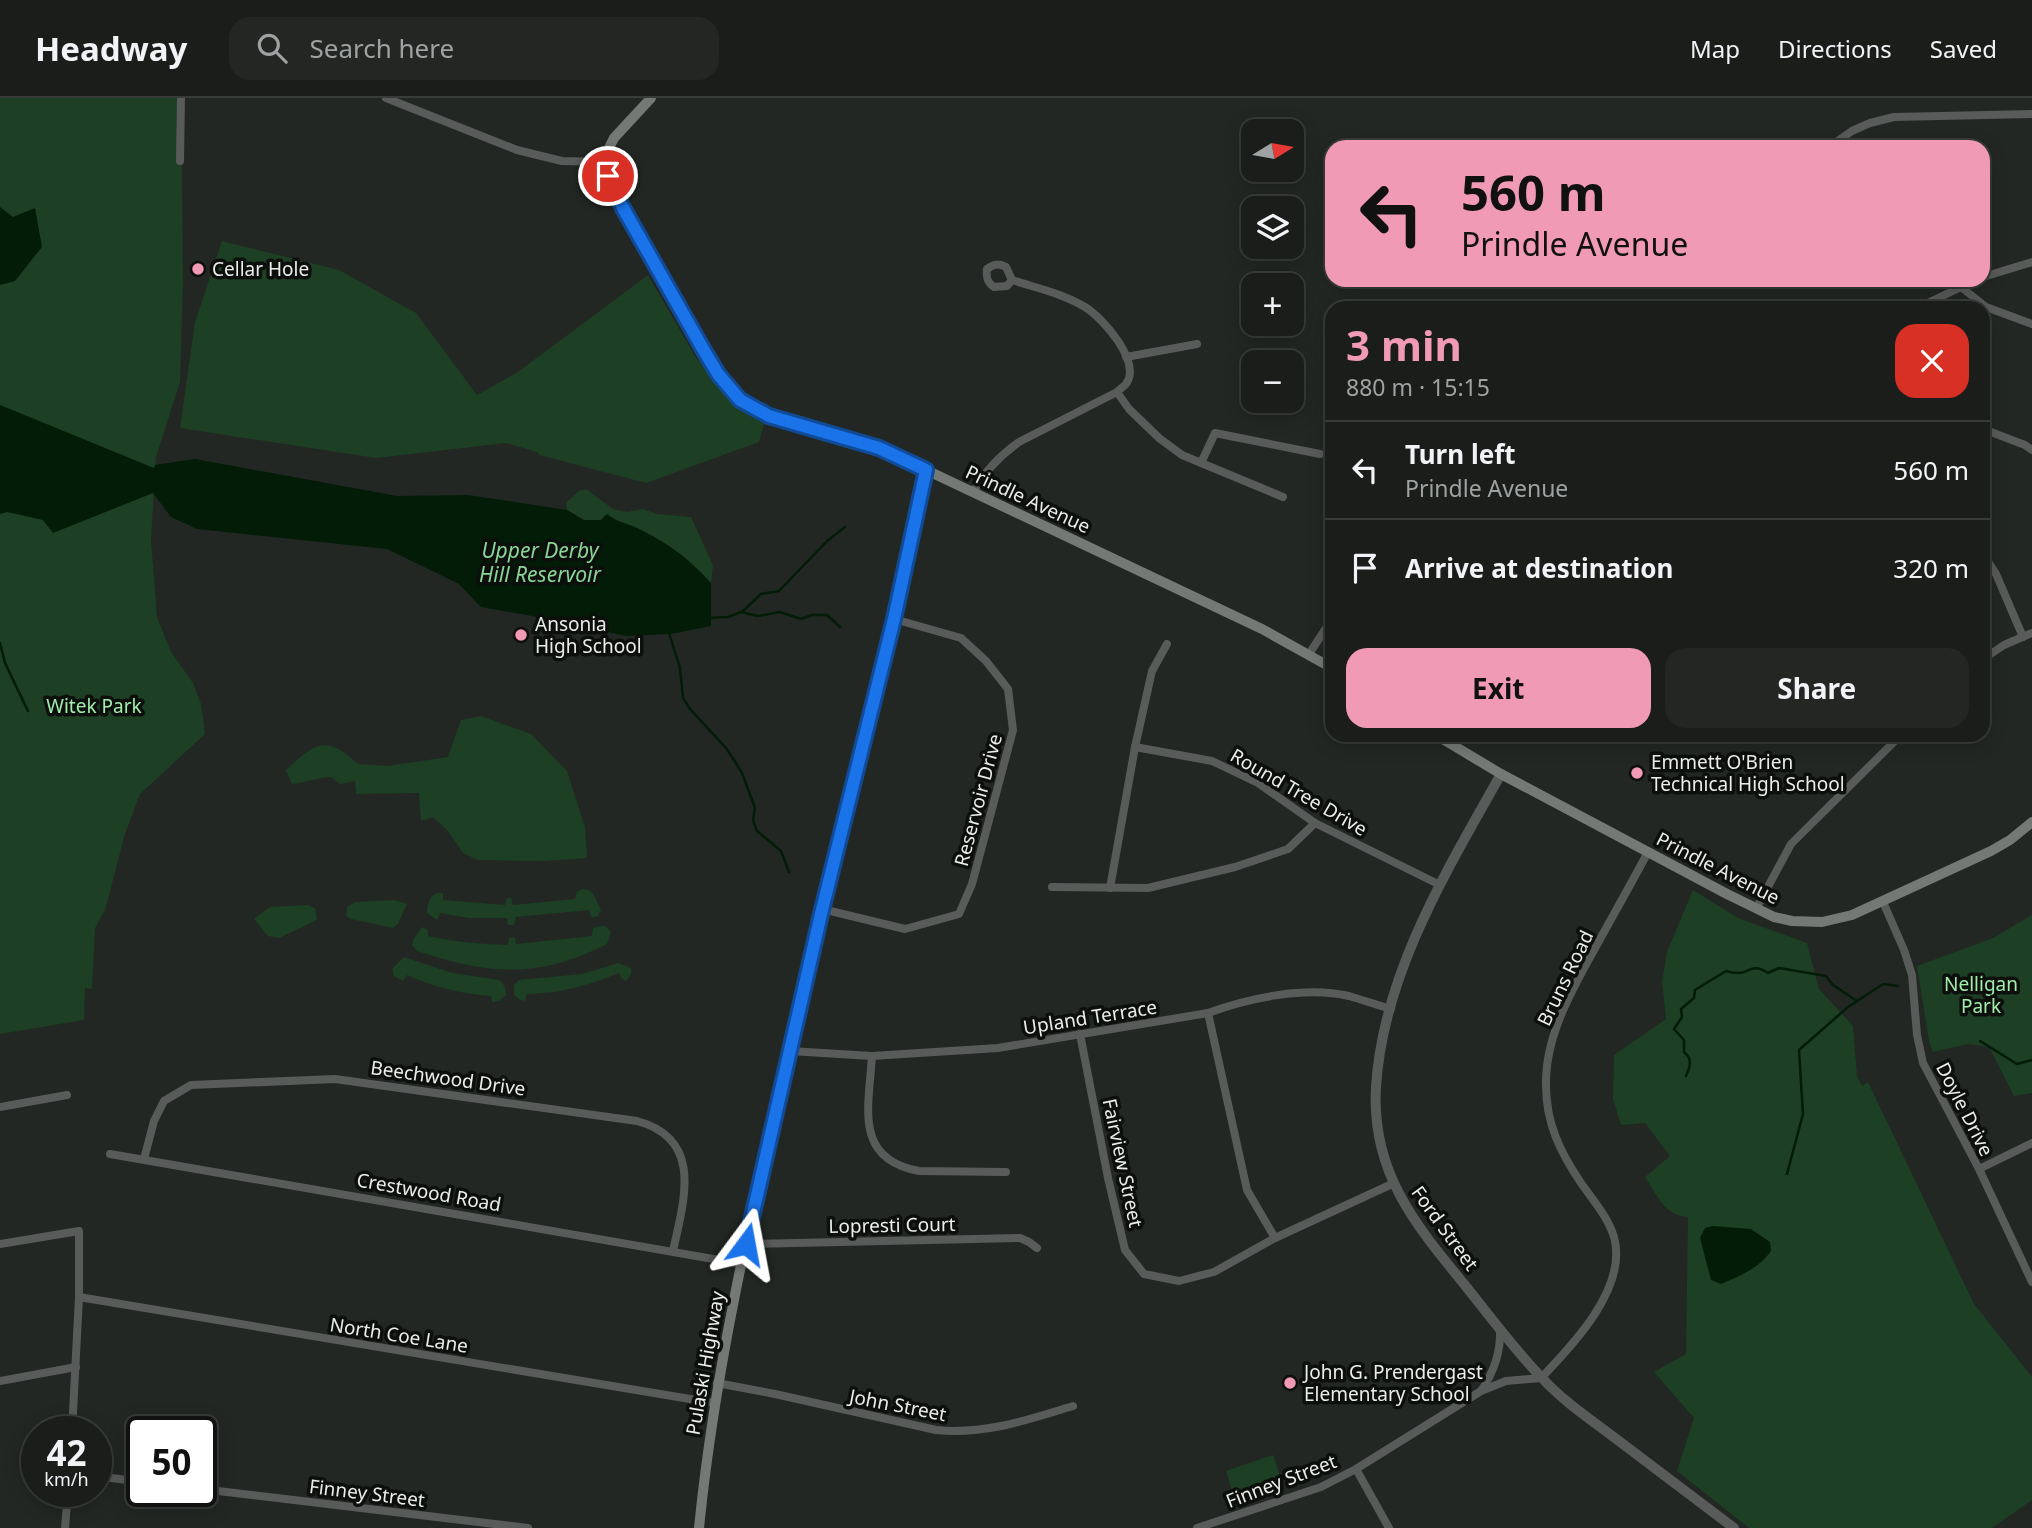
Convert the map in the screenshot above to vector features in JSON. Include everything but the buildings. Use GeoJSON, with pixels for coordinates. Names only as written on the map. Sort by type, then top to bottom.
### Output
{"type":"FeatureCollection","features":[{"type":"Feature","properties":{"kind":"main road"},"geometry":{"type":"LineString","coordinates":[[607,162],[608,150],[614,138],[651,98]]}},
{"type":"Feature","properties":{"kind":"main road","name":"Prindle Avenue"},"geometry":{"type":"LineString","coordinates":[[607,162],[608,176],[623,208],[718,374],[740,400],[769,416],[879,448],[1251,624],[1325,664]]}},
{"type":"Feature","properties":{"kind":"main road","name":"Pulaski Highway"},"geometry":{"type":"LineString","coordinates":[[699,1528],[717,1383],[746,1244],[822,909],[894,619],[926,470]]}},
{"type":"Feature","properties":{"kind":"main road","name":"Prindle Avenue"},"geometry":{"type":"LineString","coordinates":[[1448,742],[1501,774],[1756,909],[1792,920],[1822,922],[1852,915],[1991,851],[2032,822]]}},
{"type":"Feature","properties":{"kind":"street"},"geometry":{"type":"LineString","coordinates":[[180,161],[181,98]]}},
{"type":"Feature","properties":{"kind":"street"},"geometry":{"type":"LineString","coordinates":[[386,98],[517,150],[562,161],[607,162]]}},
{"type":"Feature","properties":{"kind":"street"},"geometry":{"type":"LineString","coordinates":[[1839,140],[1870,123],[1895,117],[2032,114]]}},
{"type":"Feature","properties":{"kind":"street"},"geometry":{"type":"LineString","coordinates":[[1990,275],[2032,262]]}},
{"type":"Feature","properties":{"kind":"street"},"geometry":{"type":"LineString","coordinates":[[973,492],[994,462],[1019,442],[1117,392],[1127,383],[1129,374],[1126,357],[1112,334],[1087,309],[1060,295],[1012,280]]}},
{"type":"Feature","properties":{"kind":"street"},"geometry":{"type":"LineString","coordinates":[[1932,301],[1961,287],[1978,301]]}},
{"type":"Feature","properties":{"kind":"street"},"geometry":{"type":"LineString","coordinates":[[1990,308],[2032,324]]}},
{"type":"Feature","properties":{"kind":"street"},"geometry":{"type":"LineString","coordinates":[[1126,357],[1198,344]]}},
{"type":"Feature","properties":{"kind":"street"},"geometry":{"type":"LineString","coordinates":[[1117,392],[1129,409],[1159,438],[1182,455],[1283,497]]}},
{"type":"Feature","properties":{"kind":"street"},"geometry":{"type":"LineString","coordinates":[[1990,432],[2032,450]]}},
{"type":"Feature","properties":{"kind":"street"},"geometry":{"type":"LineString","coordinates":[[1201,463],[1215,433],[1320,454]]}},
{"type":"Feature","properties":{"kind":"street"},"geometry":{"type":"LineString","coordinates":[[1990,566],[2003,588],[2023,637]]}},
{"type":"Feature","properties":{"kind":"street","name":"Reservoir Drive"},"geometry":{"type":"LineString","coordinates":[[822,909],[905,929],[959,914],[972,884],[1013,730],[1008,689],[986,661],[961,638],[894,619]]}},
{"type":"Feature","properties":{"kind":"street"},"geometry":{"type":"LineString","coordinates":[[1309,654],[1325,630]]}},
{"type":"Feature","properties":{"kind":"street"},"geometry":{"type":"LineString","coordinates":[[1990,655],[2032,633]]}},
{"type":"Feature","properties":{"kind":"street"},"geometry":{"type":"LineString","coordinates":[[1110,888],[1135,747],[1152,671],[1167,644]]}},
{"type":"Feature","properties":{"kind":"street"},"geometry":{"type":"LineString","coordinates":[[1756,909],[1791,844],[1894,742]]}},
{"type":"Feature","properties":{"kind":"street","name":"Round Tree Drive"},"geometry":{"type":"LineString","coordinates":[[1135,747],[1212,761],[1258,783],[1315,823],[1440,885]]}},
{"type":"Feature","properties":{"kind":"street","name":"Ford Street"},"geometry":{"type":"LineString","coordinates":[[1501,774],[1440,885],[1413,942],[1391,1009],[1379,1067],[1376,1100],[1379,1137],[1392,1184],[1404,1207],[1430,1244],[1541,1378],[1734,1528]]}},
{"type":"Feature","properties":{"kind":"street"},"geometry":{"type":"LineString","coordinates":[[1052,887],[1148,888],[1235,867],[1288,849],[1315,823]]}},
{"type":"Feature","properties":{"kind":"street","name":"Bruns Road"},"geometry":{"type":"LineString","coordinates":[[1541,1378],[1588,1322],[1609,1290],[1617,1265],[1609,1224],[1565,1160],[1552,1132],[1546,1096],[1547,1058],[1554,1033],[1569,1000],[1648,852]]}},
{"type":"Feature","properties":{"kind":"street","name":"Doyle Drive"},"geometry":{"type":"LineString","coordinates":[[1883,902],[1912,975],[1917,1035],[1923,1063],[1979,1169],[2032,1282]]}},
{"type":"Feature","properties":{"kind":"street","name":"Upland Terrace"},"geometry":{"type":"LineString","coordinates":[[790,1051],[872,1056],[998,1048],[1208,1013],[1240,1001],[1272,995],[1346,995],[1391,1009]]}},
{"type":"Feature","properties":{"kind":"street"},"geometry":{"type":"LineString","coordinates":[[1208,1013],[1247,1191],[1275,1238]]}},
{"type":"Feature","properties":{"kind":"street","name":"Fairview Street"},"geometry":{"type":"LineString","coordinates":[[1080,1034],[1125,1250],[1144,1274],[1179,1281],[1214,1272],[1275,1238],[1392,1184]]}},
{"type":"Feature","properties":{"kind":"street"},"geometry":{"type":"LineString","coordinates":[[872,1056],[868,1122],[873,1142],[880,1154],[904,1168],[919,1171],[1006,1172]]}},
{"type":"Feature","properties":{"kind":"street","name":"Beechwood Drive"},"geometry":{"type":"LineString","coordinates":[[144,1159],[154,1121],[164,1101],[191,1085],[335,1079],[637,1121],[668,1135],[675,1143],[684,1167],[686,1189],[673,1251]]}},
{"type":"Feature","properties":{"kind":"street"},"geometry":{"type":"LineString","coordinates":[[0,1107],[67,1095]]}},
{"type":"Feature","properties":{"kind":"street"},"geometry":{"type":"LineString","coordinates":[[1979,1169],[2032,1143]]}},
{"type":"Feature","properties":{"kind":"street","name":"Crestwood Road"},"geometry":{"type":"LineString","coordinates":[[110,1154],[742,1264]]}},
{"type":"Feature","properties":{"kind":"street"},"geometry":{"type":"LineString","coordinates":[[0,1244],[79,1231],[79,1297],[73,1416]]}},
{"type":"Feature","properties":{"kind":"street","name":"Lopresti Court"},"geometry":{"type":"LineString","coordinates":[[746,1244],[1020,1238],[1037,1248]]}},
{"type":"Feature","properties":{"kind":"street","name":"North Coe Lane"},"geometry":{"type":"LineString","coordinates":[[79,1297],[714,1403]]}},
{"type":"Feature","properties":{"kind":"street"},"geometry":{"type":"LineString","coordinates":[[1480,1391],[1494,1367],[1501,1342],[1500,1329]]}},
{"type":"Feature","properties":{"kind":"street"},"geometry":{"type":"LineString","coordinates":[[0,1381],[76,1367]]}},
{"type":"Feature","properties":{"kind":"street","name":"Finney Street"},"geometry":{"type":"LineString","coordinates":[[1197,1528],[1321,1487],[1356,1469],[1480,1391],[1506,1381],[1541,1378]]}},
{"type":"Feature","properties":{"kind":"street","name":"John Street"},"geometry":{"type":"LineString","coordinates":[[717,1383],[954,1432],[977,1432],[1002,1427],[1073,1406]]}},
{"type":"Feature","properties":{"kind":"street"},"geometry":{"type":"LineString","coordinates":[[1356,1469],[1389,1528]]}},
{"type":"Feature","properties":{"kind":"street","name":"Finney Street"},"geometry":{"type":"LineString","coordinates":[[217,1491],[528,1528]]}},
{"type":"Feature","properties":{"kind":"street"},"geometry":{"type":"LineString","coordinates":[[65,1528],[67,1507]]}},
{"type":"Feature","properties":{"kind":"green space","name":"Witek Park"},"geometry":{"type":"Polygon","coordinates":[[[0,98],[181,98],[183,282],[180,382],[156,457],[151,540],[157,617],[171,652],[193,683],[201,704],[205,734],[140,794],[125,834],[105,910],[95,928],[92,989],[85,988],[84,1020],[0,1034],[0,98]]]}},
{"type":"Feature","properties":{"kind":"green space"},"geometry":{"type":"Polygon","coordinates":[[[222,241],[339,270],[416,313],[477,395],[518,372],[648,275],[695,356],[738,408],[764,424],[759,442],[646,483],[539,455],[537,452],[506,443],[376,458],[180,428],[195,322],[222,241]]]}},
{"type":"Feature","properties":{"kind":"green space"},"geometry":{"type":"Polygon","coordinates":[[[586,489],[613,509],[627,512],[643,509],[657,514],[691,517],[713,565],[711,583],[668,545],[637,528],[607,515],[601,520],[584,520],[567,510],[566,503],[579,491],[586,489]]]}},
{"type":"Feature","properties":{"kind":"green space"},"geometry":{"type":"Polygon","coordinates":[[[481,716],[531,734],[567,771],[585,827],[587,858],[546,861],[478,860],[463,853],[448,831],[433,817],[421,821],[419,793],[356,794],[355,781],[340,784],[331,777],[292,784],[286,770],[305,753],[321,746],[337,748],[358,764],[388,766],[448,757],[461,720],[481,716]]]}},
{"type":"Feature","properties":{"kind":"green space"},"geometry":{"type":"Polygon","coordinates":[[[582,889],[589,890],[594,895],[601,910],[598,916],[592,918],[589,910],[516,917],[514,925],[508,925],[507,918],[469,918],[440,913],[437,920],[427,913],[430,898],[439,893],[443,893],[443,900],[505,905],[507,898],[511,898],[513,905],[575,899],[577,892],[582,889]]]}},
{"type":"Feature","properties":{"kind":"green space"},"geometry":{"type":"Polygon","coordinates":[[[1693,890],[1738,918],[1807,943],[1819,989],[1853,1026],[1857,1076],[1862,1086],[1868,1082],[1974,1304],[2032,1377],[2032,1500],[1992,1528],[1749,1528],[1677,1471],[1694,1418],[1654,1372],[1686,1354],[1688,1217],[1667,1209],[1645,1177],[1670,1156],[1645,1123],[1621,1125],[1613,1099],[1614,1055],[1666,1019],[1662,981],[1667,952],[1693,890]]]}},
{"type":"Feature","properties":{"kind":"green space"},"geometry":{"type":"Polygon","coordinates":[[[394,900],[407,904],[398,924],[393,928],[346,916],[347,907],[355,902],[394,900]]]}},
{"type":"Feature","properties":{"kind":"green space"},"geometry":{"type":"Polygon","coordinates":[[[308,905],[315,908],[317,920],[279,938],[268,936],[254,919],[270,907],[308,905]]]}},
{"type":"Feature","properties":{"kind":"green space","name":"Nelligan Park"},"geometry":{"type":"Polygon","coordinates":[[[2032,915],[2032,1093],[2014,1096],[1989,1047],[1968,1044],[1933,1052],[1917,966],[1993,938],[2032,915]]]}},
{"type":"Feature","properties":{"kind":"green space"},"geometry":{"type":"Polygon","coordinates":[[[606,926],[611,932],[607,944],[582,955],[536,968],[513,970],[467,965],[417,951],[412,945],[422,927],[428,930],[428,936],[508,945],[509,938],[515,937],[516,944],[592,936],[593,928],[606,926]]]}},
{"type":"Feature","properties":{"kind":"green space"},"geometry":{"type":"Polygon","coordinates":[[[404,957],[452,973],[500,980],[506,995],[499,1001],[492,1002],[491,996],[448,989],[407,975],[403,981],[394,976],[392,969],[404,957]]]}},
{"type":"Feature","properties":{"kind":"green space"},"geometry":{"type":"Polygon","coordinates":[[[618,963],[631,968],[631,974],[626,981],[619,973],[574,988],[527,994],[525,1001],[514,995],[514,985],[519,980],[582,974],[618,963]]]}},
{"type":"Feature","properties":{"kind":"green space"},"geometry":{"type":"Polygon","coordinates":[[[1273,1455],[1281,1479],[1233,1494],[1226,1471],[1273,1455]]]}},
{"type":"Feature","properties":{"kind":"water"},"geometry":{"type":"Polygon","coordinates":[[[0,207],[13,217],[35,208],[42,247],[15,281],[0,285],[0,207]]]}},
{"type":"Feature","properties":{"kind":"water","name":"Upper Derby Hill Reservoir"},"geometry":{"type":"Polygon","coordinates":[[[0,405],[154,468],[155,465],[195,459],[397,496],[468,495],[567,510],[584,520],[601,520],[607,514],[668,545],[711,583],[711,626],[671,634],[625,636],[481,607],[459,584],[387,549],[197,529],[171,517],[153,493],[53,533],[43,520],[7,512],[0,514],[0,405]]]}},
{"type":"Feature","properties":{"kind":"water"},"geometry":{"type":"Polygon","coordinates":[[[1713,1226],[1751,1229],[1770,1242],[1771,1251],[1755,1267],[1735,1278],[1721,1284],[1711,1280],[1700,1238],[1705,1228],[1713,1226]]]}},
{"type":"Feature","properties":{"kind":"waterway"},"geometry":{"type":"LineString","coordinates":[[742,612],[761,594],[779,591],[827,541],[845,527]]}},
{"type":"Feature","properties":{"kind":"waterway"},"geometry":{"type":"LineString","coordinates":[[708,618],[728,617],[741,612],[758,616],[780,612],[801,619],[812,615],[827,615],[840,627]]}},
{"type":"Feature","properties":{"kind":"waterway"},"geometry":{"type":"LineString","coordinates":[[669,633],[680,668],[683,698],[726,748],[742,773],[755,808],[753,820],[757,831],[781,851],[789,872]]}},
{"type":"Feature","properties":{"kind":"waterway"},"geometry":{"type":"LineString","coordinates":[[0,643],[5,663],[28,711]]}},
{"type":"Feature","properties":{"kind":"waterway"},"geometry":{"type":"LineString","coordinates":[[1686,1076],[1690,1060],[1684,1052],[1684,1040],[1674,1029],[1682,1017],[1681,1009],[1694,998],[1695,990],[1726,971],[1740,973],[1756,968],[1768,973],[1779,968],[1826,976],[1833,985],[1857,1001]]}},
{"type":"Feature","properties":{"kind":"waterway"},"geometry":{"type":"LineString","coordinates":[[1787,1174],[1803,1114],[1799,1050],[1848,1007],[1883,984],[1898,986]]}},
{"type":"Feature","properties":{"kind":"waterway"},"geometry":{"type":"LineString","coordinates":[[1980,1041],[2017,1064],[2032,1060]]}},
{"type":"Feature","properties":{"kind":"place","name":"Cellar Hole"},"geometry":{"type":"Point","coordinates":[198,269]}},
{"type":"Feature","properties":{"kind":"place","name":"Ansonia High School"},"geometry":{"type":"Point","coordinates":[521,635]}},
{"type":"Feature","properties":{"kind":"place","name":"Emmett O'Brien Technical High School"},"geometry":{"type":"Point","coordinates":[1637,773]}},
{"type":"Feature","properties":{"kind":"place","name":"John G. Prendergast Elementary School"},"geometry":{"type":"Point","coordinates":[1290,1383]}},
{"type":"Feature","properties":{"kind":"route"},"geometry":{"type":"LineString","coordinates":[[608,176],[623,208],[703,349],[718,374],[740,400],[769,416],[879,448],[926,470],[894,619],[821,914],[746,1244]]}}]}
